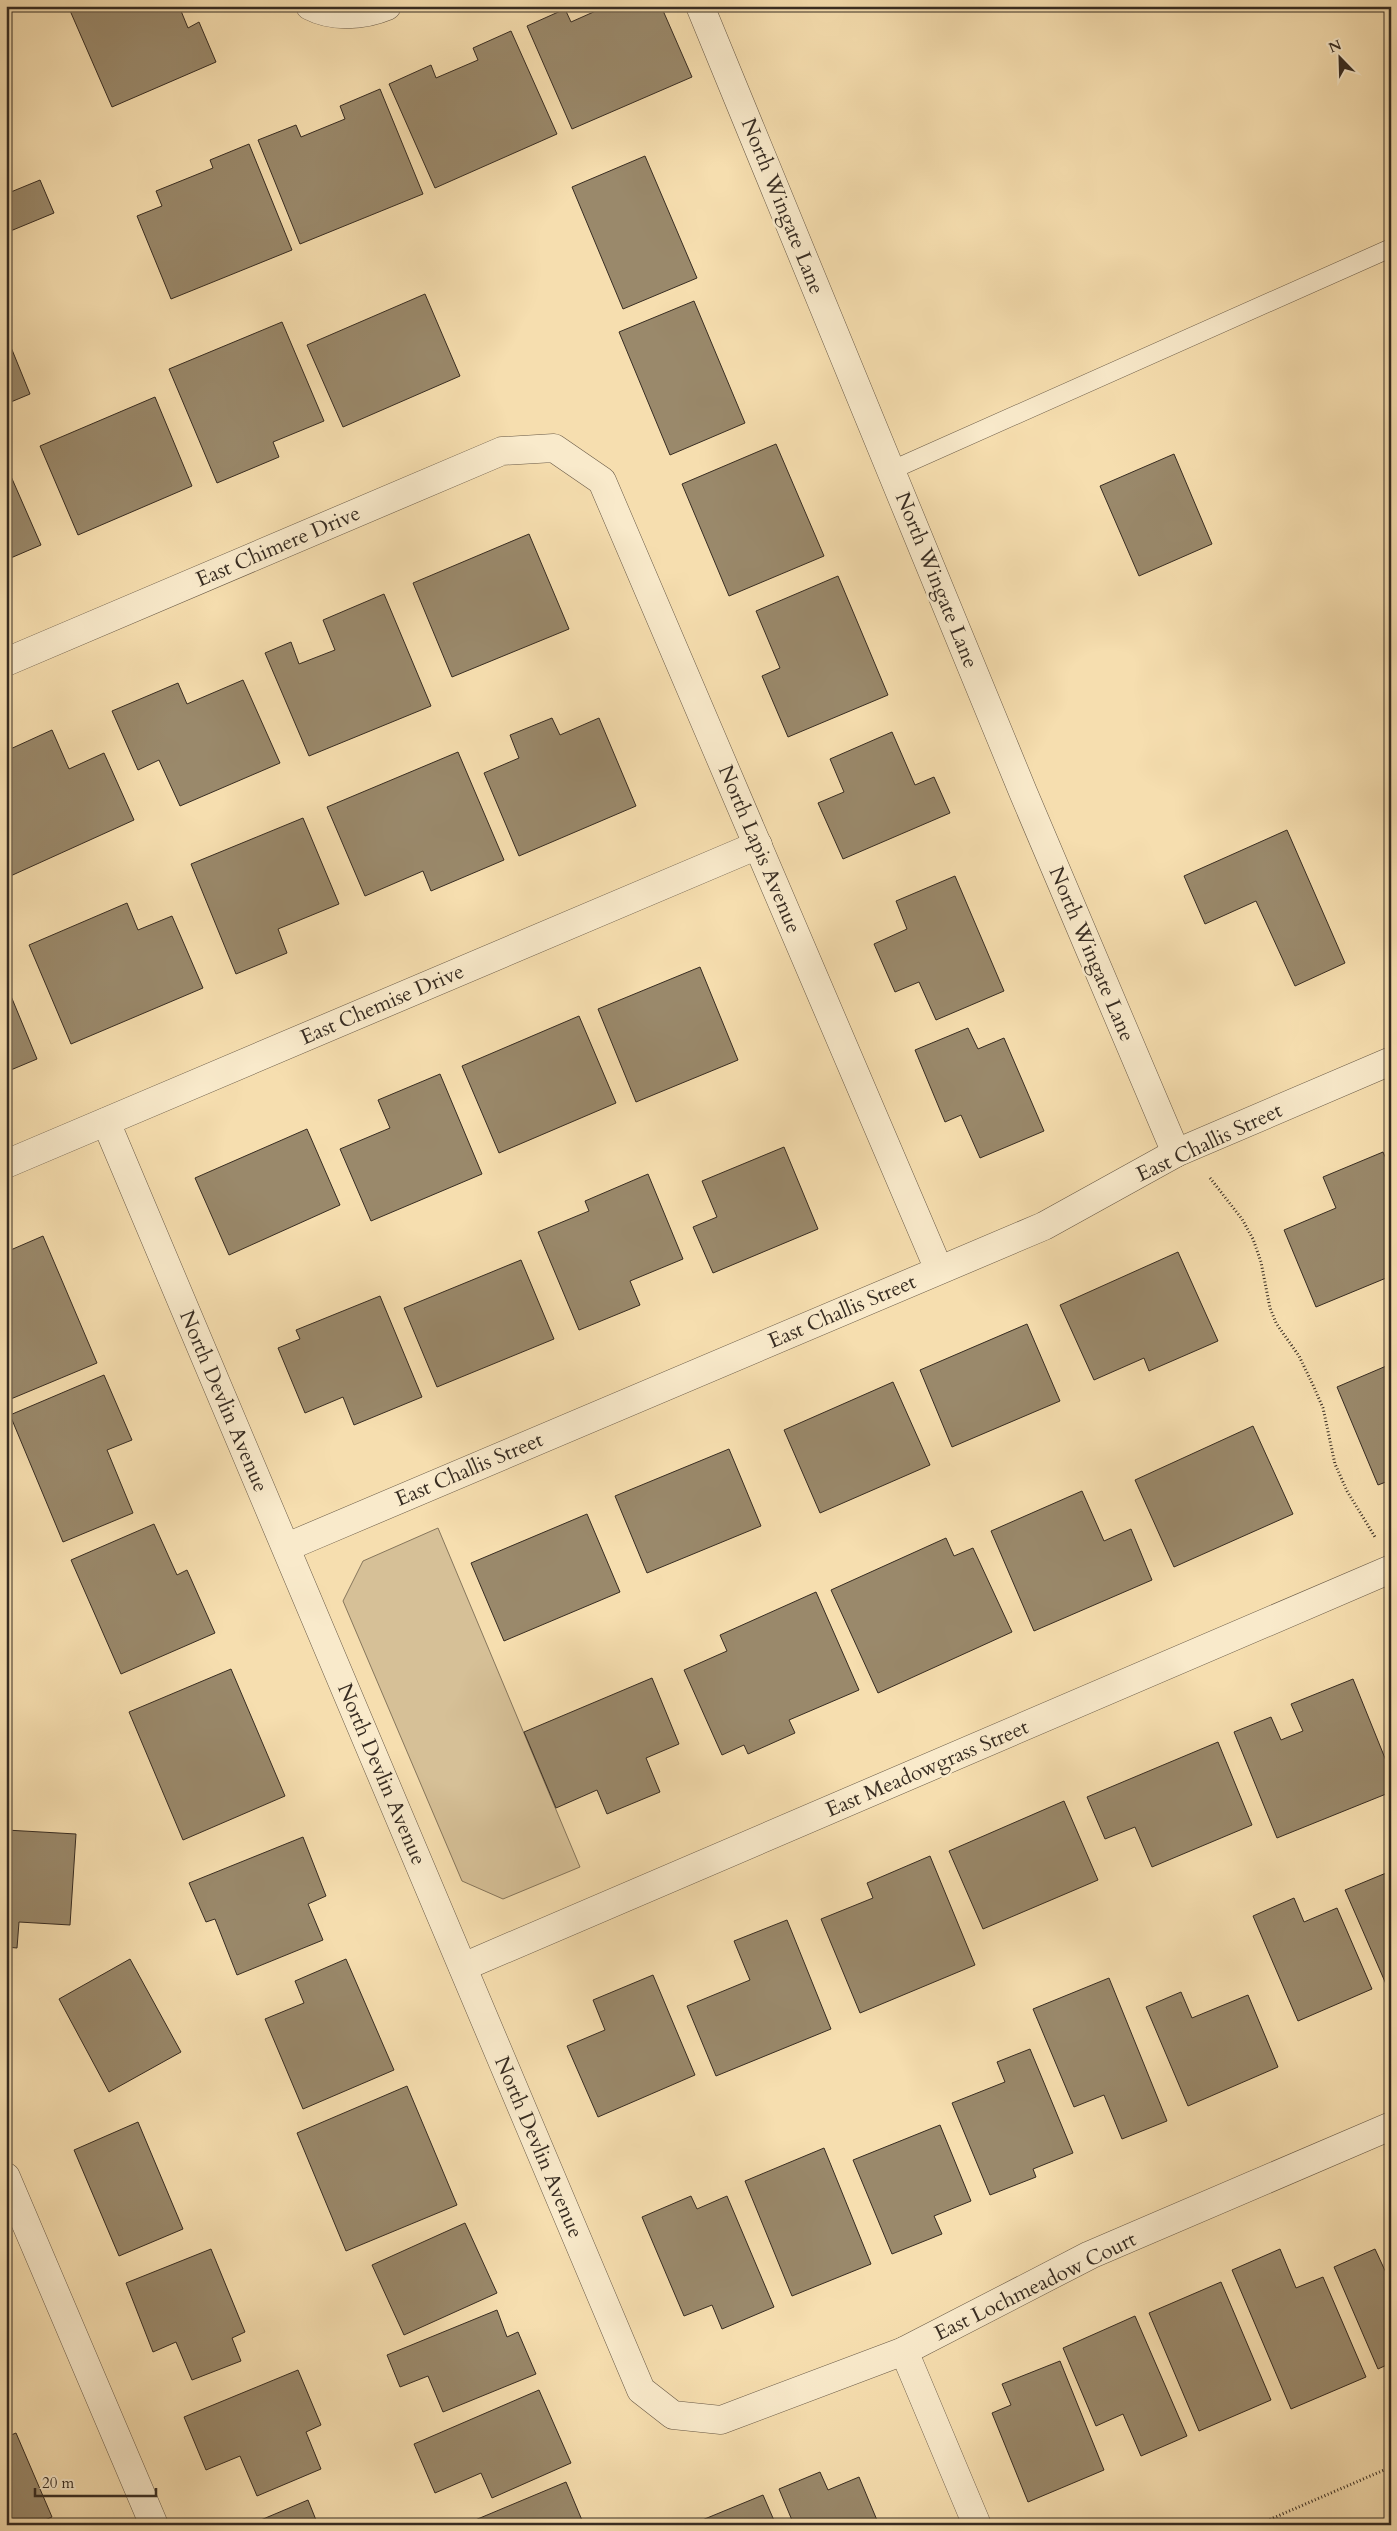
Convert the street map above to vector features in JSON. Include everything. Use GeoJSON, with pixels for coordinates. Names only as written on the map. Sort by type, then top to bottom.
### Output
{"type":"FeatureCollection","features":[{"type":"Feature","properties":{"kind":"street"},"geometry":{"type":"LineString","coordinates":[[318,10],[372,12],[387,6]]}},
{"type":"Feature","properties":{"kind":"street","name":"North Wingate Lane"},"geometry":{"type":"LineString","coordinates":[[700,6],[1023,792],[1176,1153]]}},
{"type":"Feature","properties":{"kind":"street","name":"East Chimere Drive"},"geometry":{"type":"LineString","coordinates":[[6,662],[502,451],[554,448]]}},
{"type":"Feature","properties":{"kind":"street","name":"North Lapis Avenue"},"geometry":{"type":"LineString","coordinates":[[554,448],[602,481],[939,1270]]}},
{"type":"Feature","properties":{"kind":"street","name":"East Chemise Drive"},"geometry":{"type":"LineString","coordinates":[[6,1164],[758,845]]}},
{"type":"Feature","properties":{"kind":"street","name":"East Challis Street"},"geometry":{"type":"LineString","coordinates":[[286,1547],[1044,1226],[1176,1153],[1391,1062]]}},
{"type":"Feature","properties":{"kind":"street","name":"North Devlin Avenue"},"geometry":{"type":"LineString","coordinates":[[106,1122],[641,2390],[673,2415]]}},
{"type":"Feature","properties":{"kind":"street","name":"East Meadowgrass Street"},"geometry":{"type":"LineString","coordinates":[[463,1967],[1391,1569]]}},
{"type":"Feature","properties":{"kind":"street","name":"East Lochmeadow Court"},"geometry":{"type":"LineString","coordinates":[[673,2415],[722,2420],[904,2350],[1090,2255],[1391,2126]]}},
{"type":"Feature","properties":{"kind":"street"},"geometry":{"type":"LineString","coordinates":[[6,2177],[154,2525]]}},
{"type":"Feature","properties":{"kind":"street"},"geometry":{"type":"LineString","coordinates":[[904,2350],[977,2525]]}},
{"type":"Feature","properties":{"kind":"lane"},"geometry":{"type":"LineString","coordinates":[[892,470],[1391,248]]}},
{"type":"Feature","properties":{"kind":"path"},"geometry":{"type":"LineString","coordinates":[[1176,1153],[1192,1160],[1205,1172],[1242,1219],[1253,1239],[1264,1277],[1270,1308],[1276,1323],[1299,1356],[1314,1385],[1323,1408],[1335,1464],[1347,1490],[1377,1542]]}},
{"type":"Feature","properties":{"kind":"path"},"geometry":{"type":"LineString","coordinates":[[1258,2525],[1391,2467]]}},
{"type":"Feature","properties":{"kind":"shaded area"},"geometry":{"type":"Polygon","coordinates":[[[438,1528],[580,1867],[503,1899],[462,1881],[343,1601],[363,1561],[438,1528]]]}},
{"type":"Feature","properties":{"kind":"building"},"geometry":{"type":"Polygon","coordinates":[[[68,6],[179,6],[188,28],[199,22],[216,62],[112,107],[68,6]]]}},
{"type":"Feature","properties":{"kind":"building"},"geometry":{"type":"Polygon","coordinates":[[[607,6],[661,6],[692,77],[572,129],[527,26],[565,9],[571,22],[607,6]]]}},
{"type":"Feature","properties":{"kind":"building"},"geometry":{"type":"Polygon","coordinates":[[[511,31],[557,134],[435,188],[389,84],[431,65],[436,78],[478,60],[473,48],[511,31]]]}},
{"type":"Feature","properties":{"kind":"building"},"geometry":{"type":"Polygon","coordinates":[[[380,89],[423,194],[300,244],[258,140],[296,125],[301,137],[345,119],[340,106],[380,89]]]}},
{"type":"Feature","properties":{"kind":"building"},"geometry":{"type":"Polygon","coordinates":[[[249,144],[292,250],[171,299],[137,216],[162,206],[156,191],[213,168],[210,160],[249,144]]]}},
{"type":"Feature","properties":{"kind":"building"},"geometry":{"type":"Polygon","coordinates":[[[645,156],[697,278],[623,309],[572,187],[645,156]]]}},
{"type":"Feature","properties":{"kind":"building"},"geometry":{"type":"Polygon","coordinates":[[[40,180],[54,213],[8,232],[6,194],[40,180]]]}},
{"type":"Feature","properties":{"kind":"building"},"geometry":{"type":"Polygon","coordinates":[[[425,294],[460,376],[343,427],[307,345],[425,294]]]}},
{"type":"Feature","properties":{"kind":"building"},"geometry":{"type":"Polygon","coordinates":[[[694,301],[745,423],[670,455],[619,332],[694,301]]]}},
{"type":"Feature","properties":{"kind":"building"},"geometry":{"type":"Polygon","coordinates":[[[282,322],[324,421],[273,442],[279,457],[217,483],[169,369],[282,322]]]}},
{"type":"Feature","properties":{"kind":"building"},"geometry":{"type":"Polygon","coordinates":[[[6,335],[30,394],[6,404],[6,335]]]}},
{"type":"Feature","properties":{"kind":"building"},"geometry":{"type":"Polygon","coordinates":[[[155,397],[192,486],[78,535],[40,446],[155,397]]]}},
{"type":"Feature","properties":{"kind":"building"},"geometry":{"type":"Polygon","coordinates":[[[776,444],[824,556],[729,596],[682,484],[776,444]]]}},
{"type":"Feature","properties":{"kind":"building"},"geometry":{"type":"Polygon","coordinates":[[[1174,454],[1212,544],[1139,576],[1100,486],[1174,454]]]}},
{"type":"Feature","properties":{"kind":"building"},"geometry":{"type":"Polygon","coordinates":[[[6,465],[41,545],[6,560],[6,465]]]}},
{"type":"Feature","properties":{"kind":"building"},"geometry":{"type":"Polygon","coordinates":[[[529,534],[569,629],[452,677],[413,583],[529,534]]]}},
{"type":"Feature","properties":{"kind":"building"},"geometry":{"type":"Polygon","coordinates":[[[838,576],[888,695],[788,737],[762,676],[780,668],[756,611],[838,576]]]}},
{"type":"Feature","properties":{"kind":"building"},"geometry":{"type":"Polygon","coordinates":[[[384,594],[431,706],[309,756],[265,653],[291,642],[299,664],[335,650],[323,620],[384,594]]]}},
{"type":"Feature","properties":{"kind":"building"},"geometry":{"type":"Polygon","coordinates":[[[243,680],[280,763],[180,806],[159,760],[138,770],[112,711],[178,683],[187,704],[243,680]]]}},
{"type":"Feature","properties":{"kind":"building"},"geometry":{"type":"Polygon","coordinates":[[[552,718],[560,735],[599,718],[636,806],[519,856],[484,773],[519,758],[510,735],[552,718]]]}},
{"type":"Feature","properties":{"kind":"building"},"geometry":{"type":"Polygon","coordinates":[[[52,730],[69,769],[104,753],[134,820],[6,878],[6,751],[52,730]]]}},
{"type":"Feature","properties":{"kind":"building"},"geometry":{"type":"Polygon","coordinates":[[[892,732],[915,785],[934,777],[950,813],[843,859],[818,803],[844,792],[830,759],[892,732]]]}},
{"type":"Feature","properties":{"kind":"building"},"geometry":{"type":"Polygon","coordinates":[[[458,752],[504,860],[431,891],[423,871],[365,896],[327,807],[458,752]]]}},
{"type":"Feature","properties":{"kind":"building"},"geometry":{"type":"Polygon","coordinates":[[[303,818],[339,904],[278,929],[287,953],[236,974],[191,864],[303,818]]]}},
{"type":"Feature","properties":{"kind":"building"},"geometry":{"type":"Polygon","coordinates":[[[1287,830],[1345,963],[1295,986],[1256,901],[1205,924],[1184,876],[1287,830]]]}},
{"type":"Feature","properties":{"kind":"building"},"geometry":{"type":"Polygon","coordinates":[[[955,876],[1004,991],[936,1020],[919,982],[895,992],[874,944],[907,929],[896,901],[955,876]]]}},
{"type":"Feature","properties":{"kind":"building"},"geometry":{"type":"Polygon","coordinates":[[[127,903],[138,930],[172,916],[203,988],[71,1044],[29,945],[127,903]]]}},
{"type":"Feature","properties":{"kind":"building"},"geometry":{"type":"Polygon","coordinates":[[[700,967],[738,1060],[636,1102],[598,1009],[700,967]]]}},
{"type":"Feature","properties":{"kind":"building"},"geometry":{"type":"Polygon","coordinates":[[[6,984],[37,1059],[6,1072],[6,984]]]}},
{"type":"Feature","properties":{"kind":"building"},"geometry":{"type":"Polygon","coordinates":[[[579,1016],[616,1103],[499,1153],[462,1066],[579,1016]]]}},
{"type":"Feature","properties":{"kind":"building"},"geometry":{"type":"Polygon","coordinates":[[[968,1028],[978,1049],[1004,1038],[1044,1131],[980,1158],[961,1115],[945,1122],[915,1050],[968,1028]]]}},
{"type":"Feature","properties":{"kind":"building"},"geometry":{"type":"Polygon","coordinates":[[[440,1074],[482,1174],[371,1221],[340,1149],[390,1128],[378,1100],[440,1074]]]}},
{"type":"Feature","properties":{"kind":"building"},"geometry":{"type":"Polygon","coordinates":[[[307,1129],[340,1205],[229,1255],[195,1178],[307,1129]]]}},
{"type":"Feature","properties":{"kind":"building"},"geometry":{"type":"Polygon","coordinates":[[[784,1147],[818,1229],[713,1273],[693,1227],[717,1217],[702,1181],[784,1147]]]}},
{"type":"Feature","properties":{"kind":"building"},"geometry":{"type":"Polygon","coordinates":[[[1383,1152],[1391,1170],[1391,1276],[1316,1307],[1284,1230],[1336,1208],[1323,1177],[1383,1152]]]}},
{"type":"Feature","properties":{"kind":"building"},"geometry":{"type":"Polygon","coordinates":[[[648,1174],[683,1259],[630,1281],[640,1305],[579,1330],[538,1232],[589,1211],[585,1201],[648,1174]]]}},
{"type":"Feature","properties":{"kind":"building"},"geometry":{"type":"Polygon","coordinates":[[[43,1236],[97,1363],[6,1401],[6,1252],[43,1236]]]}},
{"type":"Feature","properties":{"kind":"building"},"geometry":{"type":"Polygon","coordinates":[[[1178,1252],[1218,1341],[1149,1371],[1144,1358],[1094,1380],[1060,1305],[1178,1252]]]}},
{"type":"Feature","properties":{"kind":"building"},"geometry":{"type":"Polygon","coordinates":[[[521,1260],[554,1339],[437,1387],[404,1308],[521,1260]]]}},
{"type":"Feature","properties":{"kind":"building"},"geometry":{"type":"Polygon","coordinates":[[[380,1296],[422,1397],[354,1425],[343,1397],[305,1413],[278,1348],[300,1339],[296,1330],[380,1296]]]}},
{"type":"Feature","properties":{"kind":"building"},"geometry":{"type":"Polygon","coordinates":[[[1027,1324],[1060,1401],[952,1447],[920,1370],[1027,1324]]]}},
{"type":"Feature","properties":{"kind":"building"},"geometry":{"type":"Polygon","coordinates":[[[1391,1364],[1391,1480],[1378,1485],[1337,1387],[1391,1364]]]}},
{"type":"Feature","properties":{"kind":"building"},"geometry":{"type":"Polygon","coordinates":[[[104,1375],[132,1440],[107,1450],[133,1513],[63,1542],[10,1415],[104,1375]]]}},
{"type":"Feature","properties":{"kind":"building"},"geometry":{"type":"Polygon","coordinates":[[[893,1382],[930,1465],[820,1513],[784,1430],[893,1382]]]}},
{"type":"Feature","properties":{"kind":"building"},"geometry":{"type":"Polygon","coordinates":[[[1253,1426],[1293,1514],[1174,1567],[1135,1480],[1253,1426]]]}},
{"type":"Feature","properties":{"kind":"building"},"geometry":{"type":"Polygon","coordinates":[[[729,1449],[761,1526],[647,1573],[615,1496],[729,1449]]]}},
{"type":"Feature","properties":{"kind":"building"},"geometry":{"type":"Polygon","coordinates":[[[1082,1491],[1104,1541],[1131,1529],[1152,1580],[1034,1631],[991,1531],[1082,1491]]]}},
{"type":"Feature","properties":{"kind":"building"},"geometry":{"type":"Polygon","coordinates":[[[587,1514],[620,1592],[504,1641],[471,1563],[587,1514]]]}},
{"type":"Feature","properties":{"kind":"building"},"geometry":{"type":"Polygon","coordinates":[[[154,1524],[177,1575],[187,1570],[215,1633],[121,1674],[71,1560],[154,1524]]]}},
{"type":"Feature","properties":{"kind":"building"},"geometry":{"type":"Polygon","coordinates":[[[946,1538],[954,1556],[973,1548],[1012,1632],[878,1693],[831,1590],[946,1538]]]}},
{"type":"Feature","properties":{"kind":"building"},"geometry":{"type":"Polygon","coordinates":[[[816,1592],[859,1690],[789,1720],[795,1733],[748,1754],[744,1745],[722,1755],[684,1670],[727,1651],[720,1635],[816,1592]]]}},
{"type":"Feature","properties":{"kind":"building"},"geometry":{"type":"Polygon","coordinates":[[[231,1669],[285,1796],[183,1840],[129,1712],[231,1669]]]}},
{"type":"Feature","properties":{"kind":"building"},"geometry":{"type":"Polygon","coordinates":[[[652,1678],[679,1744],[646,1758],[660,1792],[607,1814],[597,1790],[556,1808],[524,1732],[652,1678]]]}},
{"type":"Feature","properties":{"kind":"building"},"geometry":{"type":"Polygon","coordinates":[[[1353,1679],[1391,1773],[1391,1792],[1277,1838],[1234,1732],[1271,1717],[1281,1740],[1303,1731],[1291,1704],[1353,1679]]]}},
{"type":"Feature","properties":{"kind":"building"},"geometry":{"type":"Polygon","coordinates":[[[1218,1742],[1252,1825],[1152,1867],[1135,1827],[1105,1839],[1087,1797],[1218,1742]]]}},
{"type":"Feature","properties":{"kind":"building"},"geometry":{"type":"Polygon","coordinates":[[[1064,1801],[1098,1880],[983,1929],[949,1851],[1064,1801]]]}},
{"type":"Feature","properties":{"kind":"building"},"geometry":{"type":"Polygon","coordinates":[[[6,1830],[76,1834],[70,1925],[19,1922],[17,1948],[6,1947],[6,1830]]]}},
{"type":"Feature","properties":{"kind":"building"},"geometry":{"type":"Polygon","coordinates":[[[303,1837],[326,1896],[308,1904],[323,1940],[237,1975],[215,1919],[206,1922],[189,1883],[303,1837]]]}},
{"type":"Feature","properties":{"kind":"building"},"geometry":{"type":"Polygon","coordinates":[[[930,1856],[975,1965],[860,2013],[821,1919],[873,1898],[867,1883],[930,1856]]]}},
{"type":"Feature","properties":{"kind":"building"},"geometry":{"type":"Polygon","coordinates":[[[1391,1871],[1391,1990],[1389,1991],[1345,1890],[1391,1871]]]}},
{"type":"Feature","properties":{"kind":"building"},"geometry":{"type":"Polygon","coordinates":[[[1294,1898],[1304,1922],[1337,1908],[1372,1989],[1298,2021],[1253,1916],[1294,1898]]]}},
{"type":"Feature","properties":{"kind":"building"},"geometry":{"type":"Polygon","coordinates":[[[787,1920],[831,2029],[716,2076],[687,2006],[750,1980],[734,1941],[787,1920]]]}},
{"type":"Feature","properties":{"kind":"building"},"geometry":{"type":"Polygon","coordinates":[[[130,1959],[181,2052],[109,2092],[59,1999],[130,1959]]]}},
{"type":"Feature","properties":{"kind":"building"},"geometry":{"type":"Polygon","coordinates":[[[346,1959],[394,2070],[303,2109],[265,2019],[304,2003],[295,1981],[346,1959]]]}},
{"type":"Feature","properties":{"kind":"building"},"geometry":{"type":"Polygon","coordinates":[[[653,1975],[695,2075],[598,2117],[567,2046],[605,2030],[593,2000],[653,1975]]]}},
{"type":"Feature","properties":{"kind":"building"},"geometry":{"type":"Polygon","coordinates":[[[1109,1978],[1167,2121],[1122,2139],[1104,2095],[1074,2107],[1033,2009],[1109,1978]]]}},
{"type":"Feature","properties":{"kind":"building"},"geometry":{"type":"Polygon","coordinates":[[[1181,1992],[1192,2018],[1248,1995],[1278,2067],[1188,2106],[1146,2007],[1181,1992]]]}},
{"type":"Feature","properties":{"kind":"building"},"geometry":{"type":"Polygon","coordinates":[[[1030,2049],[1073,2153],[1033,2169],[1036,2177],[990,2195],[952,2103],[1005,2082],[997,2062],[1030,2049]]]}},
{"type":"Feature","properties":{"kind":"building"},"geometry":{"type":"Polygon","coordinates":[[[407,2086],[457,2205],[346,2251],[297,2133],[407,2086]]]}},
{"type":"Feature","properties":{"kind":"building"},"geometry":{"type":"Polygon","coordinates":[[[138,2122],[183,2229],[119,2256],[74,2150],[138,2122]]]}},
{"type":"Feature","properties":{"kind":"building"},"geometry":{"type":"Polygon","coordinates":[[[940,2125],[971,2201],[934,2216],[942,2234],[892,2254],[853,2160],[940,2125]]]}},
{"type":"Feature","properties":{"kind":"building"},"geometry":{"type":"Polygon","coordinates":[[[824,2148],[871,2264],[792,2296],[745,2181],[824,2148]]]}},
{"type":"Feature","properties":{"kind":"building"},"geometry":{"type":"Polygon","coordinates":[[[691,2196],[697,2209],[727,2196],[774,2307],[722,2329],[712,2305],[684,2316],[642,2217],[691,2196]]]}},
{"type":"Feature","properties":{"kind":"building"},"geometry":{"type":"Polygon","coordinates":[[[465,2223],[497,2293],[404,2335],[372,2265],[465,2223]]]}},
{"type":"Feature","properties":{"kind":"building"},"geometry":{"type":"Polygon","coordinates":[[[211,2249],[245,2332],[232,2338],[241,2361],[192,2380],[176,2342],[153,2352],[126,2283],[211,2249]]]}},
{"type":"Feature","properties":{"kind":"building"},"geometry":{"type":"Polygon","coordinates":[[[1280,2249],[1296,2288],[1323,2277],[1366,2377],[1291,2409],[1232,2270],[1280,2249]]]}},
{"type":"Feature","properties":{"kind":"building"},"geometry":{"type":"Polygon","coordinates":[[[1375,2249],[1388,2277],[1391,2276],[1391,2363],[1378,2369],[1334,2267],[1375,2249]]]}},
{"type":"Feature","properties":{"kind":"building"},"geometry":{"type":"Polygon","coordinates":[[[1221,2282],[1271,2400],[1199,2431],[1149,2313],[1221,2282]]]}},
{"type":"Feature","properties":{"kind":"building"},"geometry":{"type":"Polygon","coordinates":[[[497,2310],[507,2337],[518,2332],[536,2374],[443,2412],[428,2376],[400,2387],[387,2355],[497,2310]]]}},
{"type":"Feature","properties":{"kind":"building"},"geometry":{"type":"Polygon","coordinates":[[[1135,2316],[1187,2436],[1141,2456],[1123,2414],[1096,2426],[1063,2348],[1135,2316]]]}},
{"type":"Feature","properties":{"kind":"building"},"geometry":{"type":"Polygon","coordinates":[[[1060,2361],[1104,2470],[1028,2502],[992,2413],[1011,2405],[1002,2384],[1060,2361]]]}},
{"type":"Feature","properties":{"kind":"building"},"geometry":{"type":"Polygon","coordinates":[[[298,2370],[321,2425],[306,2432],[321,2469],[257,2496],[240,2456],[206,2470],[184,2417],[298,2370]]]}},
{"type":"Feature","properties":{"kind":"building"},"geometry":{"type":"Polygon","coordinates":[[[539,2390],[571,2463],[492,2498],[481,2473],[435,2493],[414,2444],[539,2390]]]}},
{"type":"Feature","properties":{"kind":"building"},"geometry":{"type":"Polygon","coordinates":[[[16,2433],[52,2517],[33,2525],[6,2525],[6,2437],[16,2433]]]}},
{"type":"Feature","properties":{"kind":"building"},"geometry":{"type":"Polygon","coordinates":[[[820,2472],[828,2490],[859,2477],[879,2525],[794,2525],[779,2489],[820,2472]]]}},
{"type":"Feature","properties":{"kind":"building"},"geometry":{"type":"Polygon","coordinates":[[[566,2482],[584,2525],[469,2525],[468,2523],[566,2482]]]}},
{"type":"Feature","properties":{"kind":"building"},"geometry":{"type":"Polygon","coordinates":[[[763,2495],[776,2525],[690,2525],[763,2495]]]}},
{"type":"Feature","properties":{"kind":"building"},"geometry":{"type":"Polygon","coordinates":[[[308,2500],[318,2525],[249,2525],[308,2500]]]}}]}
